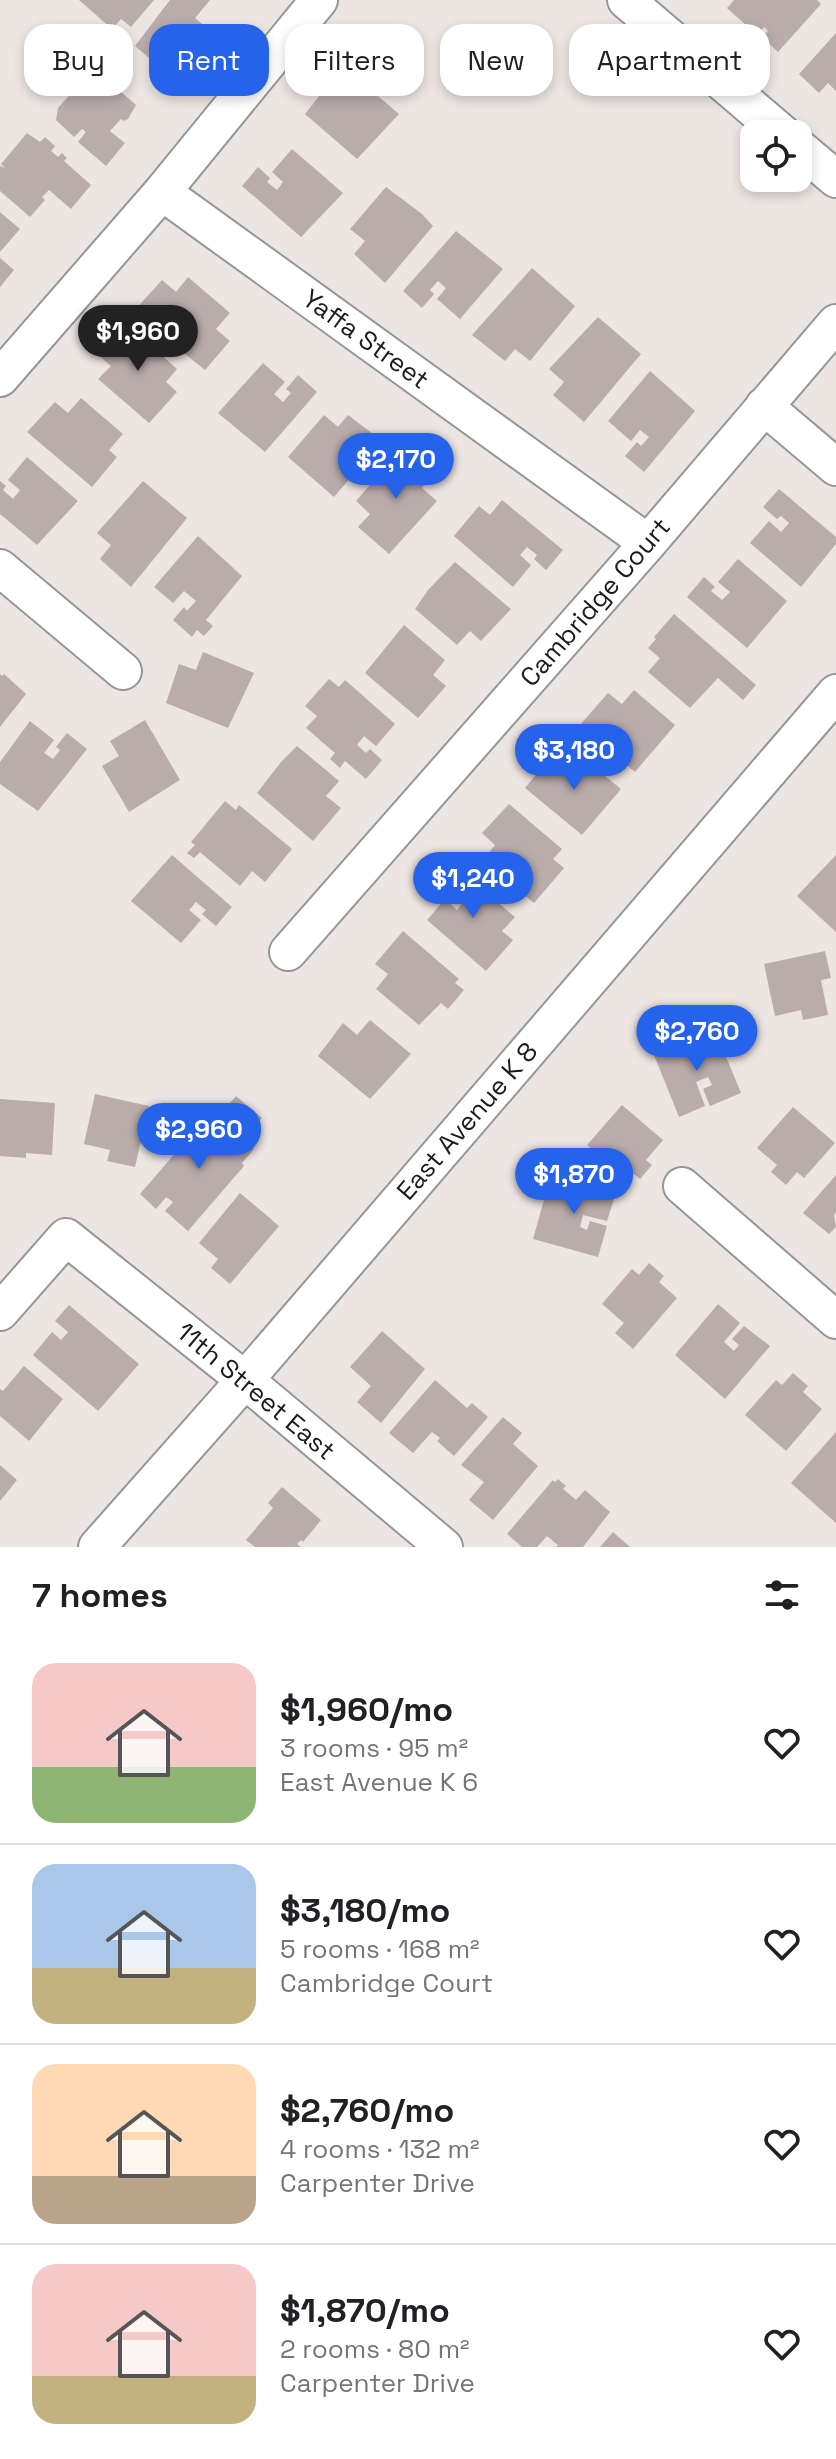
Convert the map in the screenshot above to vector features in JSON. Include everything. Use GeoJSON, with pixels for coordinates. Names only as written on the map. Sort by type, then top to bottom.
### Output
{"type":"FeatureCollection","features":[{"type":"Feature","properties":{"kind":"street"},"geometry":{"type":"LineString","coordinates":[[626,0],[767,120]]}},
{"type":"Feature","properties":{"kind":"street"},"geometry":{"type":"LineString","coordinates":[[0,378],[162,192],[304,5]]}},
{"type":"Feature","properties":{"kind":"street"},"geometry":{"type":"LineString","coordinates":[[812,159],[836,179]]}},
{"type":"Feature","properties":{"kind":"street","name":"Yaffa Street"},"geometry":{"type":"LineString","coordinates":[[162,192],[648,543]]}},
{"type":"Feature","properties":{"kind":"street","name":"Cambridge Court"},"geometry":{"type":"LineString","coordinates":[[288,952],[648,543],[836,323]]}},
{"type":"Feature","properties":{"kind":"street"},"geometry":{"type":"LineString","coordinates":[[764,406],[836,467]]}},
{"type":"Feature","properties":{"kind":"street"},"geometry":{"type":"LineString","coordinates":[[0,568],[123,671]]}},
{"type":"Feature","properties":{"kind":"street","name":"East Avenue K 8"},"geometry":{"type":"LineString","coordinates":[[97,1547],[245,1380],[836,693]]}},
{"type":"Feature","properties":{"kind":"street"},"geometry":{"type":"LineString","coordinates":[[682,1186],[836,1320]]}},
{"type":"Feature","properties":{"kind":"street","name":"11th Street East"},"geometry":{"type":"LineString","coordinates":[[0,1312],[66,1237],[245,1380],[406,1536],[444,1547]]}},
{"type":"Feature","properties":{"kind":"building"},"geometry":{"type":"Polygon","coordinates":[[[79,0],[154,0],[133,25],[121,19],[116,24],[106,24],[79,0]]]}},
{"type":"Feature","properties":{"kind":"building"},"geometry":{"type":"Polygon","coordinates":[[[170,0],[210,0],[195,18],[202,24],[152,24],[170,0]]]}},
{"type":"Feature","properties":{"kind":"building"},"geometry":{"type":"Polygon","coordinates":[[[734,0],[817,0],[821,4],[778,52],[770,44],[770,24],[745,24],[727,8],[734,0]]]}},
{"type":"Feature","properties":{"kind":"building"},"geometry":{"type":"Polygon","coordinates":[[[149,28],[149,58],[135,46],[149,28]]]}},
{"type":"Feature","properties":{"kind":"building"},"geometry":{"type":"Polygon","coordinates":[[[836,33],[836,91],[828,83],[819,93],[799,74],[836,33]]]}},
{"type":"Feature","properties":{"kind":"building"},"geometry":{"type":"Polygon","coordinates":[[[69,96],[126,96],[136,105],[128,119],[121,119],[110,131],[125,143],[106,166],[78,142],[86,132],[82,129],[74,137],[56,120],[58,108],[69,96]]]}},
{"type":"Feature","properties":{"kind":"building"},"geometry":{"type":"Polygon","coordinates":[[[319,96],[378,96],[399,114],[357,159],[305,114],[319,96]]]}},
{"type":"Feature","properties":{"kind":"building"},"geometry":{"type":"Polygon","coordinates":[[[27,133],[40,142],[45,137],[55,146],[51,151],[58,157],[62,153],[67,158],[64,161],[91,185],[71,209],[49,190],[42,197],[45,200],[30,217],[0,191],[0,166],[5,168],[1,164],[27,133]]]}},
{"type":"Feature","properties":{"kind":"building"},"geometry":{"type":"Polygon","coordinates":[[[292,149],[343,193],[301,237],[242,186],[258,167],[270,178],[267,182],[277,190],[283,182],[272,172],[292,149]]]}},
{"type":"Feature","properties":{"kind":"building"},"geometry":{"type":"Polygon","coordinates":[[[386,187],[433,226],[385,283],[354,254],[365,241],[350,229],[386,187]]]}},
{"type":"Feature","properties":{"kind":"building"},"geometry":{"type":"Polygon","coordinates":[[[0,212],[20,229],[0,252],[0,212]]]}},
{"type":"Feature","properties":{"kind":"building"},"geometry":{"type":"Polygon","coordinates":[[[456,231],[503,269],[460,319],[437,299],[446,288],[438,281],[430,290],[434,294],[422,308],[403,291],[456,231]]]}},
{"type":"Feature","properties":{"kind":"building"},"geometry":{"type":"Polygon","coordinates":[[[0,258],[14,270],[0,287],[0,258]]]}},
{"type":"Feature","properties":{"kind":"building"},"geometry":{"type":"Polygon","coordinates":[[[532,268],[575,306],[530,361],[515,349],[505,361],[472,335],[532,268]]]}},
{"type":"Feature","properties":{"kind":"building"},"geometry":{"type":"Polygon","coordinates":[[[188,277],[230,313],[216,329],[230,341],[205,370],[133,312],[162,280],[176,292],[188,277]]]}},
{"type":"Feature","properties":{"kind":"building"},"geometry":{"type":"Polygon","coordinates":[[[598,317],[641,354],[584,422],[553,395],[564,382],[549,369],[598,317]]]}},
{"type":"Feature","properties":{"kind":"building"},"geometry":{"type":"Polygon","coordinates":[[[126,323],[177,369],[166,382],[177,392],[149,423],[98,379],[111,366],[98,355],[126,323]]]}},
{"type":"Feature","properties":{"kind":"building"},"geometry":{"type":"Polygon","coordinates":[[[263,363],[285,382],[274,394],[283,402],[291,393],[286,389],[298,375],[317,392],[265,452],[218,413],[263,363]]]}},
{"type":"Feature","properties":{"kind":"building"},"geometry":{"type":"Polygon","coordinates":[[[650,371],[695,411],[644,472],[625,456],[637,442],[641,446],[649,437],[640,430],[631,441],[608,421],[650,371]]]}},
{"type":"Feature","properties":{"kind":"building"},"geometry":{"type":"Polygon","coordinates":[[[81,398],[123,434],[109,450],[117,457],[92,487],[27,432],[55,402],[68,413],[81,398]]]}},
{"type":"Feature","properties":{"kind":"building"},"geometry":{"type":"Polygon","coordinates":[[[324,415],[338,427],[348,415],[382,441],[334,497],[288,457],[324,415]]]}},
{"type":"Feature","properties":{"kind":"building"},"geometry":{"type":"Polygon","coordinates":[[[402,448],[433,475],[422,488],[437,501],[389,554],[358,527],[370,514],[356,501],[402,448]]]}},
{"type":"Feature","properties":{"kind":"building"},"geometry":{"type":"Polygon","coordinates":[[[27,457],[78,501],[37,545],[0,514],[0,481],[6,486],[3,490],[13,499],[20,490],[8,480],[27,457]]]}},
{"type":"Feature","properties":{"kind":"building"},"geometry":{"type":"Polygon","coordinates":[[[143,481],[187,518],[131,587],[100,559],[111,545],[97,533],[143,481]]]}},
{"type":"Feature","properties":{"kind":"building"},"geometry":{"type":"Polygon","coordinates":[[[779,489],[836,537],[836,544],[801,587],[750,543],[769,521],[781,532],[789,523],[781,516],[777,519],[763,507],[779,489]]]}},
{"type":"Feature","properties":{"kind":"building"},"geometry":{"type":"Polygon","coordinates":[[[502,500],[563,550],[546,570],[534,559],[537,555],[527,547],[520,555],[531,565],[513,587],[454,536],[479,506],[490,515],[502,500]]]}},
{"type":"Feature","properties":{"kind":"building"},"geometry":{"type":"Polygon","coordinates":[[[198,536],[242,576],[206,620],[213,626],[204,636],[197,630],[192,637],[173,620],[184,607],[187,611],[196,601],[184,591],[173,603],[154,587],[198,536]]]}},
{"type":"Feature","properties":{"kind":"building"},"geometry":{"type":"Polygon","coordinates":[[[738,559],[787,601],[747,648],[687,597],[704,577],[715,587],[711,591],[722,600],[730,592],[718,582],[738,559]]]}},
{"type":"Feature","properties":{"kind":"building"},"geometry":{"type":"Polygon","coordinates":[[[455,562],[511,609],[481,641],[470,631],[457,645],[415,609],[428,590],[455,562]]]}},
{"type":"Feature","properties":{"kind":"building"},"geometry":{"type":"Polygon","coordinates":[[[674,614],[756,685],[743,700],[718,678],[690,708],[648,672],[660,658],[648,648],[674,614]]]}},
{"type":"Feature","properties":{"kind":"building"},"geometry":{"type":"Polygon","coordinates":[[[404,625],[445,660],[433,675],[446,686],[418,718],[365,673],[404,625]]]}},
{"type":"Feature","properties":{"kind":"building"},"geometry":{"type":"Polygon","coordinates":[[[203,652],[254,673],[228,728],[166,703],[179,664],[196,670],[203,652]]]}},
{"type":"Feature","properties":{"kind":"building"},"geometry":{"type":"Polygon","coordinates":[[[0,674],[4,674],[26,694],[0,727],[0,674]]]}},
{"type":"Feature","properties":{"kind":"building"},"geometry":{"type":"Polygon","coordinates":[[[329,679],[339,687],[345,680],[395,724],[376,746],[364,736],[357,745],[366,753],[370,749],[382,760],[366,779],[345,761],[340,768],[330,759],[335,753],[306,728],[317,716],[305,706],[329,679]]]}},
{"type":"Feature","properties":{"kind":"building"},"geometry":{"type":"Polygon","coordinates":[[[634,690],[675,725],[635,772],[580,725],[608,693],[622,704],[634,690]]]}},
{"type":"Feature","properties":{"kind":"building"},"geometry":{"type":"Polygon","coordinates":[[[145,720],[180,780],[129,812],[102,766],[119,756],[110,741],[145,720]]]}},
{"type":"Feature","properties":{"kind":"building"},"geometry":{"type":"Polygon","coordinates":[[[30,721],[54,740],[44,753],[53,759],[60,750],[56,747],[67,733],[87,749],[38,811],[0,784],[0,762],[30,721]]]}},
{"type":"Feature","properties":{"kind":"building"},"geometry":{"type":"Polygon","coordinates":[[[297,746],[339,781],[326,796],[341,808],[313,841],[257,793],[297,746]]]}},
{"type":"Feature","properties":{"kind":"building"},"geometry":{"type":"Polygon","coordinates":[[[578,754],[621,789],[582,835],[525,788],[544,765],[547,767],[555,758],[566,768],[578,754]]]}},
{"type":"Feature","properties":{"kind":"building"},"geometry":{"type":"Polygon","coordinates":[[[225,801],[236,810],[239,805],[292,849],[265,882],[252,871],[240,886],[200,852],[194,858],[187,853],[195,845],[191,842],[225,801]]]}},
{"type":"Feature","properties":{"kind":"building"},"geometry":{"type":"Polygon","coordinates":[[[509,804],[562,849],[553,859],[564,868],[534,903],[507,881],[501,888],[493,881],[499,874],[483,860],[495,845],[482,833],[509,804]]]}},
{"type":"Feature","properties":{"kind":"building"},"geometry":{"type":"Polygon","coordinates":[[[172,855],[232,907],[216,926],[202,914],[206,910],[196,902],[189,910],[201,920],[181,943],[131,901],[172,855]]]}},
{"type":"Feature","properties":{"kind":"building"},"geometry":{"type":"Polygon","coordinates":[[[836,855],[836,932],[797,896],[836,855]]]}},
{"type":"Feature","properties":{"kind":"building"},"geometry":{"type":"Polygon","coordinates":[[[454,865],[515,917],[502,931],[513,940],[486,971],[427,920],[445,899],[457,910],[465,900],[455,891],[451,895],[438,884],[454,865]]]}},
{"type":"Feature","properties":{"kind":"building"},"geometry":{"type":"Polygon","coordinates":[[[403,931],[459,979],[455,983],[464,990],[448,1009],[441,1003],[419,1025],[376,989],[388,974],[375,964],[403,931]]]}},
{"type":"Feature","properties":{"kind":"building"},"geometry":{"type":"Polygon","coordinates":[[[825,951],[831,978],[821,980],[828,1015],[803,1020],[801,1010],[775,1016],[764,964],[825,951]]]}},
{"type":"Feature","properties":{"kind":"building"},"geometry":{"type":"Polygon","coordinates":[[[370,1020],[411,1054],[370,1099],[318,1056],[343,1023],[357,1035],[370,1020]]]}},
{"type":"Feature","properties":{"kind":"building"},"geometry":{"type":"Polygon","coordinates":[[[715,1030],[741,1093],[710,1106],[703,1089],[712,1085],[708,1077],[696,1082],[705,1106],[679,1117],[654,1055],[715,1030]]]}},
{"type":"Feature","properties":{"kind":"building"},"geometry":{"type":"Polygon","coordinates":[[[95,1094],[149,1106],[135,1167],[107,1161],[110,1150],[84,1144],[95,1094]]]}},
{"type":"Feature","properties":{"kind":"building"},"geometry":{"type":"Polygon","coordinates":[[[236,1096],[262,1118],[249,1133],[223,1111],[236,1096]]]}},
{"type":"Feature","properties":{"kind":"building"},"geometry":{"type":"Polygon","coordinates":[[[0,1099],[55,1103],[52,1155],[26,1153],[26,1158],[0,1156],[0,1099]]]}},
{"type":"Feature","properties":{"kind":"building"},"geometry":{"type":"Polygon","coordinates":[[[622,1105],[663,1140],[646,1160],[652,1165],[640,1179],[628,1169],[622,1176],[587,1145],[622,1105]]]}},
{"type":"Feature","properties":{"kind":"building"},"geometry":{"type":"Polygon","coordinates":[[[793,1107],[835,1143],[804,1178],[797,1172],[786,1185],[771,1172],[777,1165],[757,1148],[793,1107]]]}},
{"type":"Feature","properties":{"kind":"building"},"geometry":{"type":"Polygon","coordinates":[[[214,1114],[254,1149],[242,1163],[244,1166],[188,1231],[165,1211],[173,1202],[166,1197],[156,1209],[140,1194],[190,1136],[184,1132],[191,1123],[200,1131],[214,1114]]]}},
{"type":"Feature","properties":{"kind":"building"},"geometry":{"type":"Polygon","coordinates":[[[551,1175],[616,1193],[607,1221],[583,1215],[580,1227],[587,1230],[590,1221],[607,1226],[598,1257],[533,1239],[551,1175]]]}},
{"type":"Feature","properties":{"kind":"building"},"geometry":{"type":"Polygon","coordinates":[[[836,1175],[836,1227],[829,1234],[803,1213],[836,1175]]]}},
{"type":"Feature","properties":{"kind":"building"},"geometry":{"type":"Polygon","coordinates":[[[240,1193],[279,1226],[230,1284],[211,1268],[218,1259],[199,1243],[240,1193]]]}},
{"type":"Feature","properties":{"kind":"building"},"geometry":{"type":"Polygon","coordinates":[[[649,1263],[664,1276],[659,1282],[677,1298],[633,1349],[615,1333],[624,1323],[602,1304],[632,1269],[639,1275],[649,1263]]]}},
{"type":"Feature","properties":{"kind":"building"},"geometry":{"type":"Polygon","coordinates":[[[718,1304],[740,1323],[724,1342],[734,1351],[739,1345],[732,1339],[744,1326],[770,1346],[725,1399],[675,1355],[718,1304]]]}},
{"type":"Feature","properties":{"kind":"building"},"geometry":{"type":"Polygon","coordinates":[[[69,1305],[139,1364],[98,1411],[33,1355],[52,1332],[61,1340],[68,1332],[55,1321],[69,1305]]]}},
{"type":"Feature","properties":{"kind":"building"},"geometry":{"type":"Polygon","coordinates":[[[382,1331],[425,1369],[381,1423],[357,1402],[371,1386],[350,1367],[382,1331]]]}},
{"type":"Feature","properties":{"kind":"building"},"geometry":{"type":"Polygon","coordinates":[[[24,1366],[63,1399],[29,1441],[0,1416],[0,1389],[3,1391],[24,1366]]]}},
{"type":"Feature","properties":{"kind":"building"},"geometry":{"type":"Polygon","coordinates":[[[793,1373],[808,1386],[803,1392],[822,1409],[786,1451],[745,1415],[776,1380],[782,1385],[793,1373]]]}},
{"type":"Feature","properties":{"kind":"building"},"geometry":{"type":"Polygon","coordinates":[[[435,1380],[467,1408],[472,1403],[488,1417],[454,1456],[432,1432],[413,1453],[389,1433],[435,1380]]]}},
{"type":"Feature","properties":{"kind":"building"},"geometry":{"type":"Polygon","coordinates":[[[503,1417],[522,1433],[513,1444],[538,1466],[493,1520],[469,1500],[484,1482],[461,1465],[503,1417]]]}},
{"type":"Feature","properties":{"kind":"building"},"geometry":{"type":"Polygon","coordinates":[[[836,1432],[836,1523],[791,1483],[836,1432]]]}},
{"type":"Feature","properties":{"kind":"building"},"geometry":{"type":"Polygon","coordinates":[[[0,1465],[17,1480],[0,1501],[0,1465]]]}},
{"type":"Feature","properties":{"kind":"building"},"geometry":{"type":"Polygon","coordinates":[[[558,1479],[566,1486],[563,1489],[576,1500],[585,1490],[610,1512],[583,1547],[556,1547],[558,1545],[547,1536],[537,1547],[522,1547],[507,1534],[553,1480],[558,1479]]]}},
{"type":"Feature","properties":{"kind":"building"},"geometry":{"type":"Polygon","coordinates":[[[282,1487],[321,1520],[303,1542],[301,1540],[297,1544],[301,1547],[255,1547],[246,1540],[273,1508],[268,1503],[282,1487]]]}},
{"type":"Feature","properties":{"kind":"building"},"geometry":{"type":"Polygon","coordinates":[[[613,1532],[630,1547],[600,1547],[613,1532]]]}}]}
